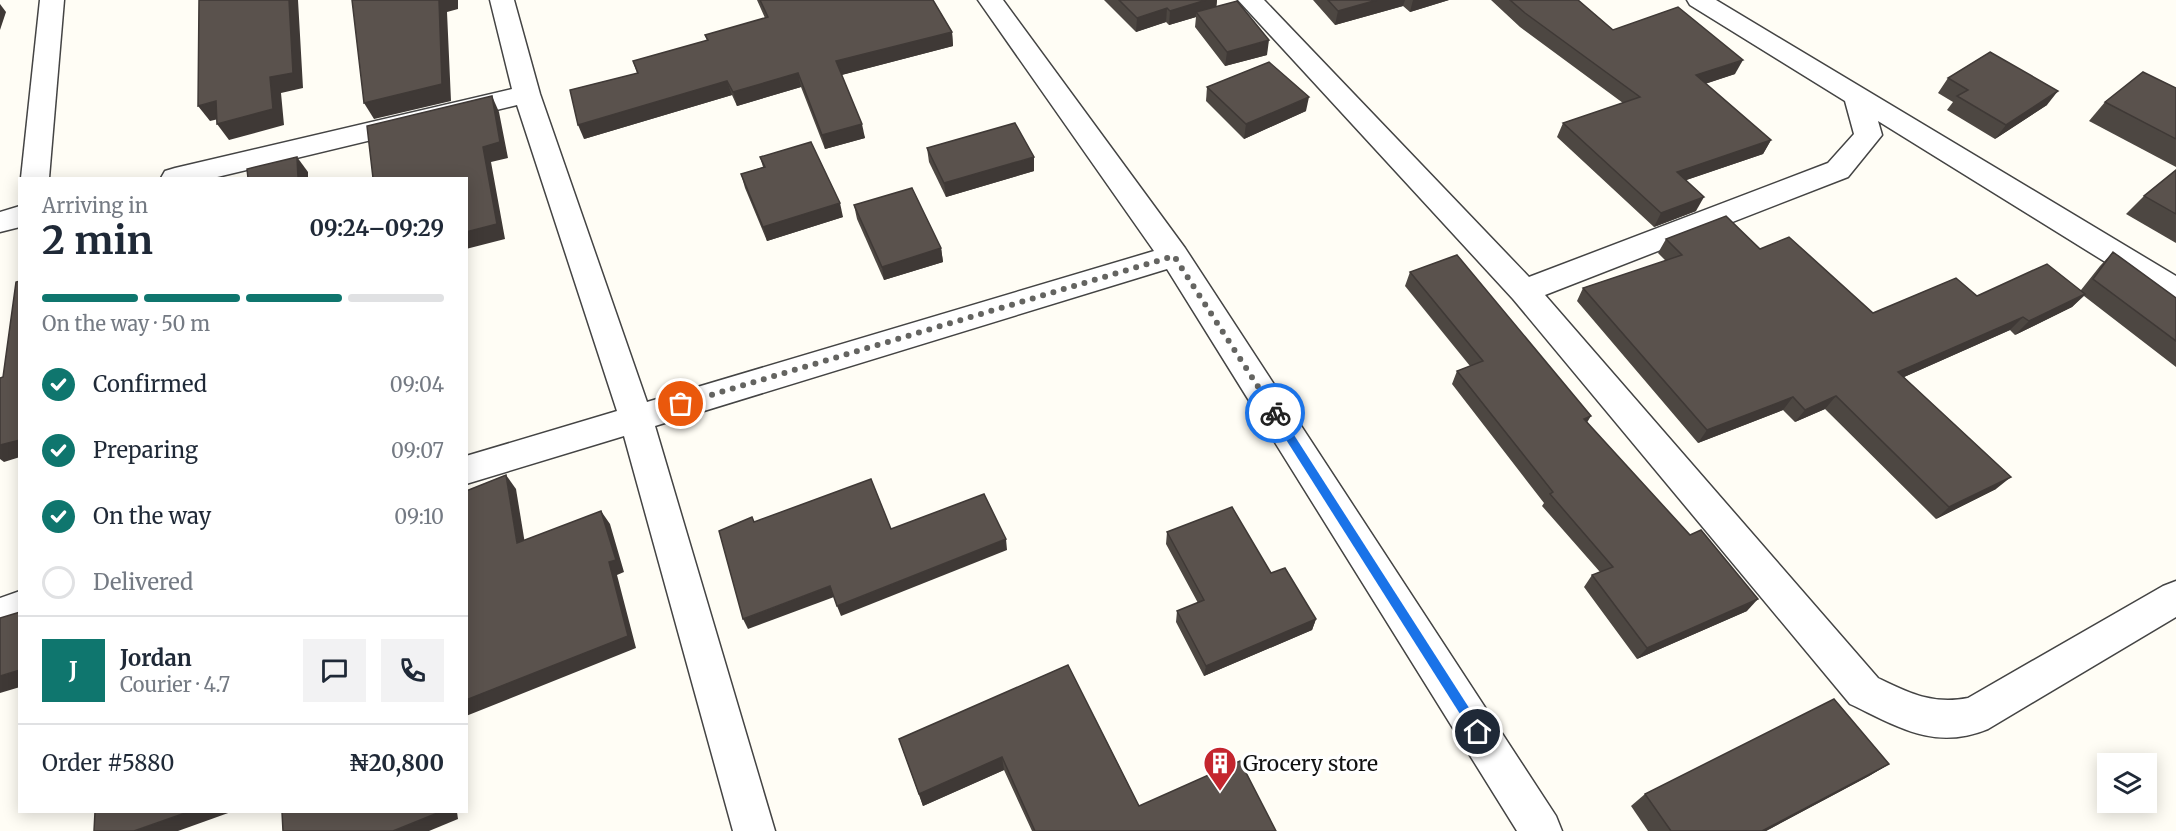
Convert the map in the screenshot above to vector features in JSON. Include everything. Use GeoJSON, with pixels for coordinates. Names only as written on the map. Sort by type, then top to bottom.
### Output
{"type":"FeatureCollection","features":[{"type":"Feature","properties":{"kind":"street"},"geometry":{"type":"LineString","coordinates":[[35,177],[52,0]]}},
{"type":"Feature","properties":{"kind":"street"},"geometry":{"type":"LineString","coordinates":[[502,0],[527,94],[636,418],[754,831]]}},
{"type":"Feature","properties":{"kind":"street"},"geometry":{"type":"LineString","coordinates":[[990,0],[1174,256],[1541,831]]}},
{"type":"Feature","properties":{"kind":"street"},"geometry":{"type":"LineString","coordinates":[[1250,0],[1524,291],[1864,691],[1909,712],[1946,721],[1974,716],[2176,598]]}},
{"type":"Feature","properties":{"kind":"street"},"geometry":{"type":"LineString","coordinates":[[1699,0],[2176,291]]}},
{"type":"Feature","properties":{"kind":"street"},"geometry":{"type":"LineString","coordinates":[[179,177],[527,94]]}},
{"type":"Feature","properties":{"kind":"street"},"geometry":{"type":"LineString","coordinates":[[1524,291],[1838,170],[1868,135],[1858,99]]}},
{"type":"Feature","properties":{"kind":"street"},"geometry":{"type":"LineString","coordinates":[[0,222],[18,217]]}},
{"type":"Feature","properties":{"kind":"street"},"geometry":{"type":"LineString","coordinates":[[468,469],[1174,256]]}},
{"type":"Feature","properties":{"kind":"street"},"geometry":{"type":"LineString","coordinates":[[0,615],[18,609]]}},
{"type":"Feature","properties":{"kind":"building"},"geometry":{"type":"Polygon","coordinates":[[[199,0],[289,0],[293,73],[270,77],[273,109],[217,124],[216,101],[198,106],[199,0]]]}},
{"type":"Feature","properties":{"kind":"building"},"geometry":{"type":"Polygon","coordinates":[[[352,0],[439,0],[442,84],[364,103],[352,0]]]}},
{"type":"Feature","properties":{"kind":"building"},"geometry":{"type":"Polygon","coordinates":[[[760,0],[933,0],[952,32],[836,61],[862,124],[822,135],[798,73],[733,92],[727,81],[578,125],[570,90],[638,73],[633,61],[708,40],[705,35],[768,17],[760,0]]]}},
{"type":"Feature","properties":{"kind":"building"},"geometry":{"type":"Polygon","coordinates":[[[1119,0],[1206,0],[1170,11],[1167,8],[1137,18],[1119,0]]]}},
{"type":"Feature","properties":{"kind":"building"},"geometry":{"type":"Polygon","coordinates":[[[1328,0],[1377,0],[1338,11],[1328,0]]]}},
{"type":"Feature","properties":{"kind":"building"},"geometry":{"type":"Polygon","coordinates":[[[1510,0],[1578,0],[1613,30],[1678,7],[1743,60],[1696,75],[1771,140],[1677,172],[1704,197],[1661,213],[1563,123],[1640,97],[1510,0]]]}},
{"type":"Feature","properties":{"kind":"building"},"geometry":{"type":"Polygon","coordinates":[[[1237,1],[1269,40],[1227,52],[1196,12],[1237,1]]]}},
{"type":"Feature","properties":{"kind":"building"},"geometry":{"type":"Polygon","coordinates":[[[1990,52],[2058,91],[2006,125],[1957,96],[1968,90],[1948,78],[1990,52]]]}},
{"type":"Feature","properties":{"kind":"building"},"geometry":{"type":"Polygon","coordinates":[[[1269,62],[1309,97],[1246,124],[1207,87],[1269,62]]]}},
{"type":"Feature","properties":{"kind":"building"},"geometry":{"type":"Polygon","coordinates":[[[2143,72],[2176,88],[2176,139],[2105,102],[2143,72]]]}},
{"type":"Feature","properties":{"kind":"building"},"geometry":{"type":"Polygon","coordinates":[[[492,96],[500,142],[483,147],[497,224],[468,231],[468,177],[373,177],[367,126],[492,96]]]}},
{"type":"Feature","properties":{"kind":"building"},"geometry":{"type":"Polygon","coordinates":[[[1015,123],[1034,157],[944,183],[927,148],[1015,123]]]}},
{"type":"Feature","properties":{"kind":"building"},"geometry":{"type":"Polygon","coordinates":[[[811,142],[840,203],[763,227],[741,174],[765,167],[760,157],[811,142]]]}},
{"type":"Feature","properties":{"kind":"building"},"geometry":{"type":"Polygon","coordinates":[[[297,157],[298,177],[248,177],[247,169],[297,157]]]}},
{"type":"Feature","properties":{"kind":"building"},"geometry":{"type":"Polygon","coordinates":[[[2176,170],[2176,214],[2144,196],[2176,170]]]}},
{"type":"Feature","properties":{"kind":"building"},"geometry":{"type":"Polygon","coordinates":[[[912,188],[941,248],[882,267],[854,205],[912,188]]]}},
{"type":"Feature","properties":{"kind":"building"},"geometry":{"type":"Polygon","coordinates":[[[1726,216],[1760,249],[1789,237],[1873,313],[1956,278],[1977,296],[2047,264],[2085,294],[2029,321],[2023,317],[1898,372],[2011,477],[1949,507],[1836,396],[1805,410],[1793,397],[1707,430],[1583,288],[1682,255],[1666,239],[1726,216]]]}},
{"type":"Feature","properties":{"kind":"building"},"geometry":{"type":"Polygon","coordinates":[[[2113,252],[2176,298],[2176,341],[2093,279],[2113,252]]]}},
{"type":"Feature","properties":{"kind":"building"},"geometry":{"type":"Polygon","coordinates":[[[1457,255],[1591,416],[1584,419],[1690,535],[1701,530],[1758,599],[1647,648],[1592,575],[1613,567],[1550,494],[1553,492],[1457,371],[1483,361],[1410,272],[1457,255]]]}},
{"type":"Feature","properties":{"kind":"building"},"geometry":{"type":"Polygon","coordinates":[[[16,282],[18,282],[18,440],[0,445],[0,378],[3,377],[16,282]]]}},
{"type":"Feature","properties":{"kind":"building"},"geometry":{"type":"Polygon","coordinates":[[[506,475],[517,543],[601,511],[616,560],[609,562],[628,636],[468,699],[468,490],[506,475]]]}},
{"type":"Feature","properties":{"kind":"building"},"geometry":{"type":"Polygon","coordinates":[[[871,479],[891,529],[984,494],[1006,539],[837,606],[830,586],[743,619],[719,531],[752,517],[754,522],[871,479]]]}},
{"type":"Feature","properties":{"kind":"building"},"geometry":{"type":"Polygon","coordinates":[[[1232,507],[1271,573],[1285,568],[1316,619],[1206,666],[1177,611],[1204,600],[1167,532],[1232,507]]]}},
{"type":"Feature","properties":{"kind":"building"},"geometry":{"type":"Polygon","coordinates":[[[18,613],[18,671],[0,676],[0,618],[18,613]]]}},
{"type":"Feature","properties":{"kind":"building"},"geometry":{"type":"Polygon","coordinates":[[[1068,665],[1139,806],[1240,761],[1276,831],[1035,831],[1002,757],[919,794],[899,739],[1068,665]]]}},
{"type":"Feature","properties":{"kind":"building"},"geometry":{"type":"Polygon","coordinates":[[[1834,699],[1889,764],[1762,831],[1671,831],[1645,794],[1834,699]]]}},
{"type":"Feature","properties":{"kind":"building"},"geometry":{"type":"Polygon","coordinates":[[[95,813],[185,813],[134,831],[94,831],[95,813]]]}},
{"type":"Feature","properties":{"kind":"building"},"geometry":{"type":"Polygon","coordinates":[[[282,813],[438,813],[393,831],[283,831],[282,813]]]}},
{"type":"Feature","properties":{"kind":"way so far"},"geometry":{"type":"LineString","coordinates":[[681,404],[1174,256],[1275,413]]}},
{"type":"Feature","properties":{"kind":"place","name":"Grocery store"},"geometry":{"type":"Point","coordinates":[1220,792]}},
{"type":"Feature","properties":{"kind":"route"},"geometry":{"type":"LineString","coordinates":[[1275,413],[1478,732]]}}]}
